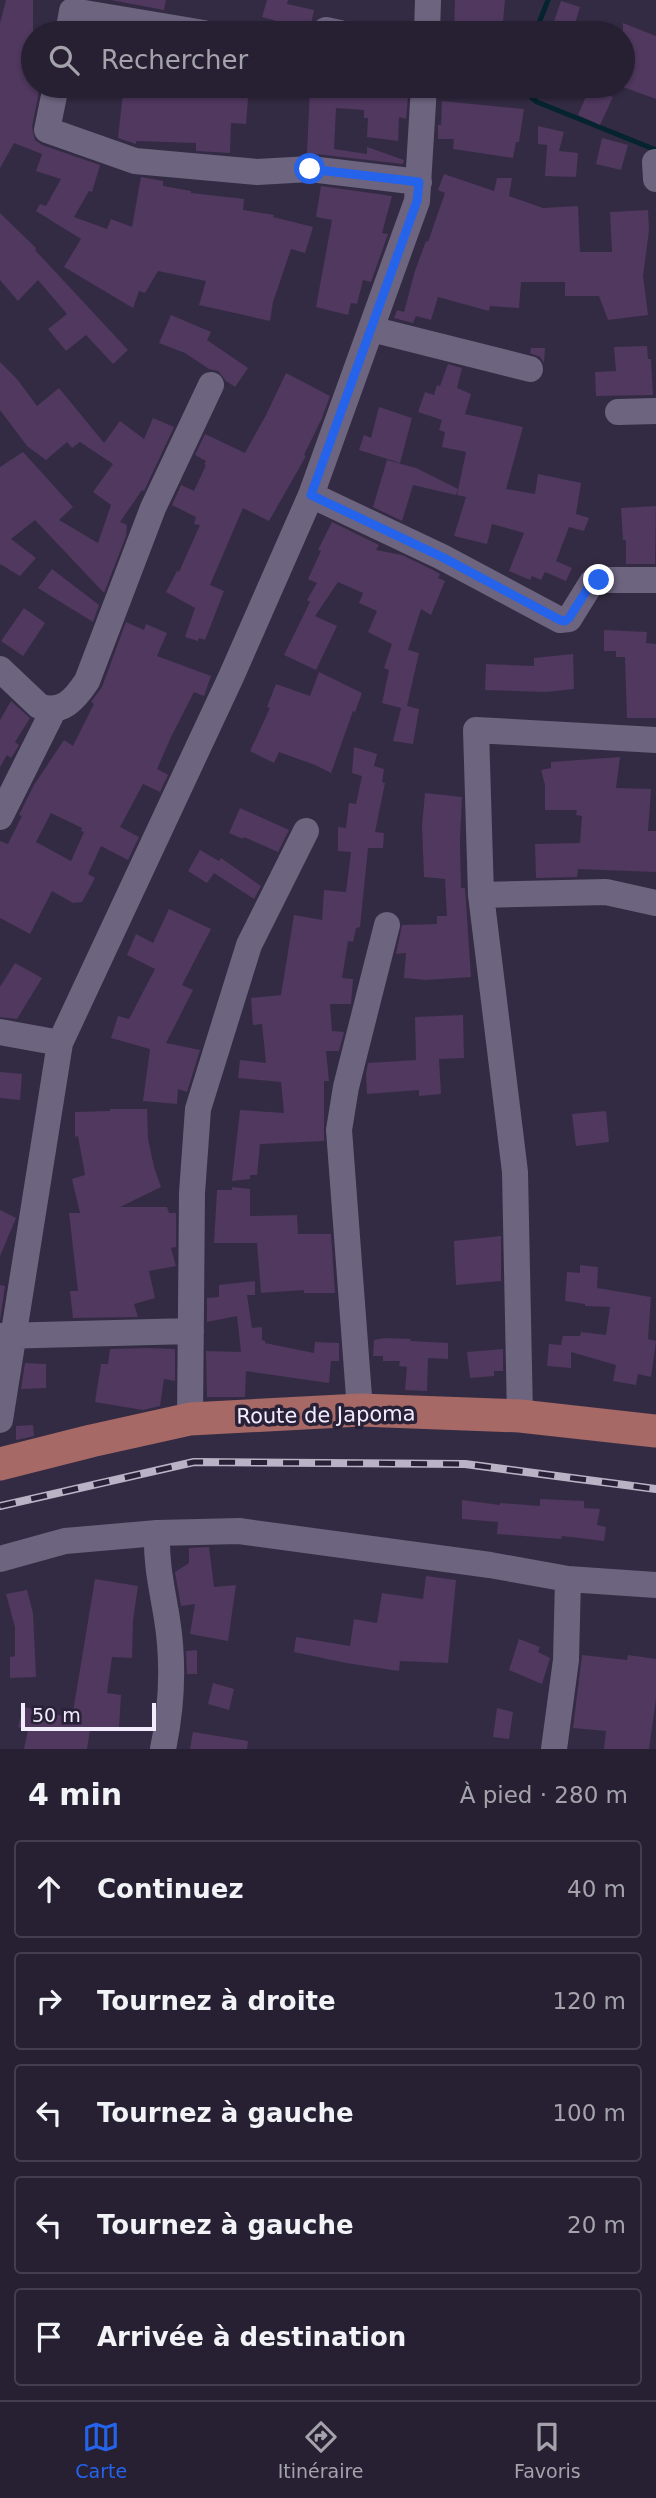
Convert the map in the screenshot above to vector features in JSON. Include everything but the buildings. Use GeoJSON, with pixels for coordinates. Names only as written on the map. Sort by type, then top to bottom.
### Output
{"type":"FeatureCollection","features":[{"type":"Feature","properties":{"kind":"main road","name":"Route de Japoma"},"geometry":{"type":"LineString","coordinates":[[0,1464],[190,1419],[360,1410],[520,1416],[656,1431]]}},
{"type":"Feature","properties":{"kind":"street"},"geometry":{"type":"LineString","coordinates":[[427,21],[428,0]]}},
{"type":"Feature","properties":{"kind":"street"},"geometry":{"type":"LineString","coordinates":[[70,21],[72,11],[132,21]]}},
{"type":"Feature","properties":{"kind":"street"},"geometry":{"type":"LineString","coordinates":[[54,98],[47,131],[135,161],[257,172],[310,169],[419,182]]}},
{"type":"Feature","properties":{"kind":"street"},"geometry":{"type":"LineString","coordinates":[[0,1420],[7,1336],[60,1043],[231,677],[311,495],[417,201],[423,98]]}},
{"type":"Feature","properties":{"kind":"street"},"geometry":{"type":"LineString","coordinates":[[655,162],[656,179]]}},
{"type":"Feature","properties":{"kind":"street"},"geometry":{"type":"LineString","coordinates":[[371,329],[530,369]]}},
{"type":"Feature","properties":{"kind":"street"},"geometry":{"type":"LineString","coordinates":[[0,669],[39,706],[54,709],[67,705],[87,681],[153,508],[211,386]]}},
{"type":"Feature","properties":{"kind":"street"},"geometry":{"type":"LineString","coordinates":[[618,412],[656,411]]}},
{"type":"Feature","properties":{"kind":"street"},"geometry":{"type":"LineString","coordinates":[[311,495],[442,557],[560,620],[569,618],[592,582],[656,580]]}},
{"type":"Feature","properties":{"kind":"street"},"geometry":{"type":"LineString","coordinates":[[0,817],[54,709]]}},
{"type":"Feature","properties":{"kind":"street"},"geometry":{"type":"LineString","coordinates":[[520,1416],[515,1172],[481,895],[476,730],[656,740]]}},
{"type":"Feature","properties":{"kind":"street"},"geometry":{"type":"LineString","coordinates":[[190,1419],[192,1193],[198,1109],[249,945],[306,831]]}},
{"type":"Feature","properties":{"kind":"street"},"geometry":{"type":"LineString","coordinates":[[481,895],[606,892],[656,903]]}},
{"type":"Feature","properties":{"kind":"street"},"geometry":{"type":"LineString","coordinates":[[360,1410],[339,1130],[346,1087],[387,925]]}},
{"type":"Feature","properties":{"kind":"street"},"geometry":{"type":"LineString","coordinates":[[0,1032],[60,1043]]}},
{"type":"Feature","properties":{"kind":"street"},"geometry":{"type":"LineString","coordinates":[[7,1336],[191,1331]]}},
{"type":"Feature","properties":{"kind":"street"},"geometry":{"type":"LineString","coordinates":[[0,1559],[56,1542],[157,1533],[252,1533],[490,1565],[568,1579],[656,1586]]}},
{"type":"Feature","properties":{"kind":"street"},"geometry":{"type":"LineString","coordinates":[[157,1533],[156,1563],[167,1621],[172,1697],[163,1749]]}},
{"type":"Feature","properties":{"kind":"street"},"geometry":{"type":"LineString","coordinates":[[554,1749],[566,1660],[568,1579]]}},
{"type":"Feature","properties":{"kind":"waterway"},"geometry":{"type":"LineString","coordinates":[[540,21],[548,0]]}},
{"type":"Feature","properties":{"kind":"waterway"},"geometry":{"type":"LineString","coordinates":[[532,98],[656,150]]}},
{"type":"Feature","properties":{"kind":"railway"},"geometry":{"type":"LineString","coordinates":[[0,1506],[194,1462],[465,1464],[656,1489]]}},
{"type":"Feature","properties":{"kind":"route"},"geometry":{"type":"LineString","coordinates":[[310,169],[419,182],[417,201],[311,495],[442,557],[560,620],[569,618],[592,582],[599,580]]}}]}
